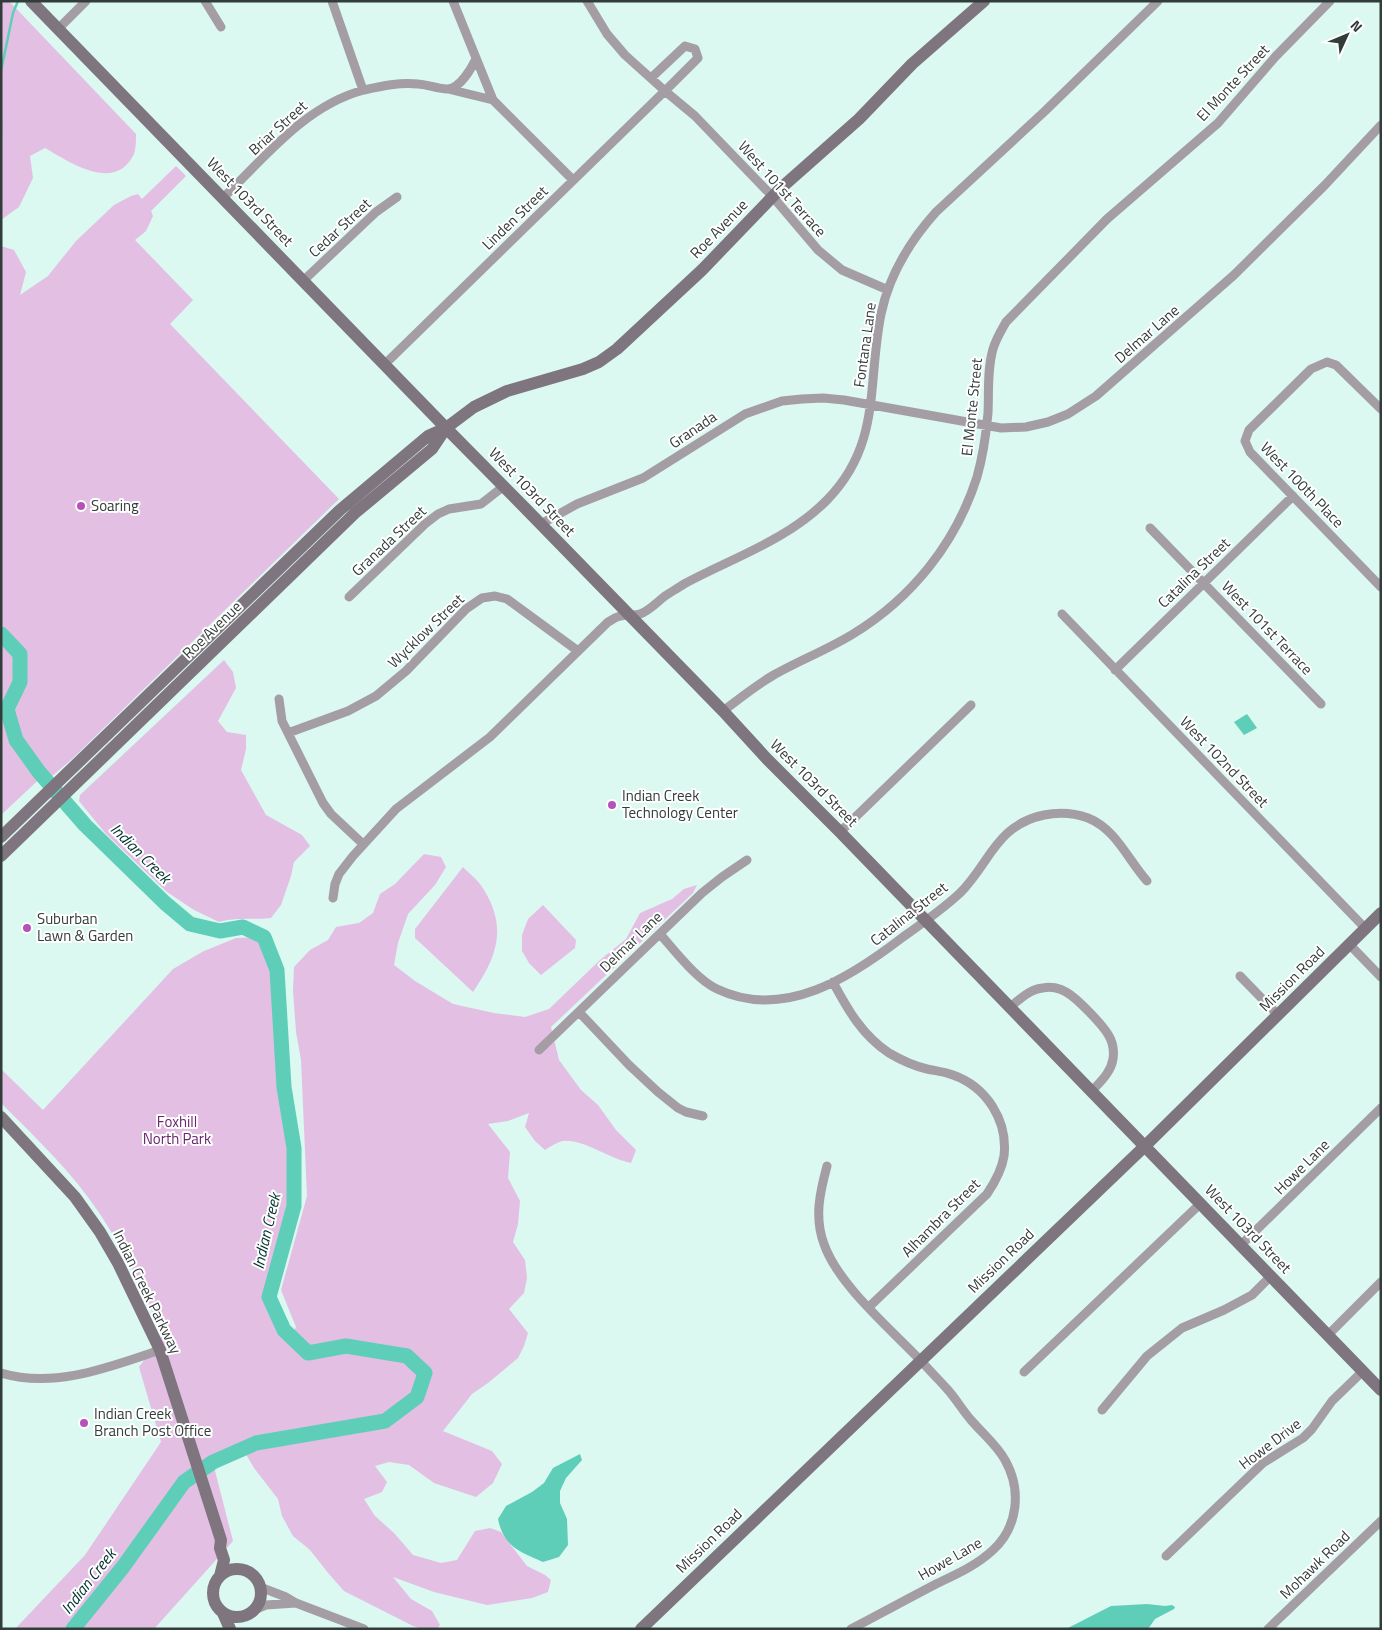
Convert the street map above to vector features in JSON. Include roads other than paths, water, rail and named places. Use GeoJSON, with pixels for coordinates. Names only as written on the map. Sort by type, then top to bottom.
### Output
{"type":"FeatureCollection","features":[{"type":"Feature","properties":{"kind":"main road","name":"Roe Avenue"},"geometry":{"type":"LineString","coordinates":[[1,837],[340,510],[428,436],[446,428],[465,412],[507,392],[583,369],[599,362],[616,349],[671,300],[773,197],[859,119],[912,64],[984,1]]}},
{"type":"Feature","properties":{"kind":"main road","name":"West 103rd Street"},"geometry":{"type":"LineString","coordinates":[[31,2],[304,280],[384,365],[723,711],[767,759],[1381,1390]]}},
{"type":"Feature","properties":{"kind":"main road","name":"Roe Avenue"},"geometry":{"type":"LineString","coordinates":[[1,856],[86,776],[356,513],[432,449],[446,428]]}},
{"type":"Feature","properties":{"kind":"main road"},"geometry":{"type":"LineString","coordinates":[[203,642],[210,655]]}},
{"type":"Feature","properties":{"kind":"main road","name":"Mission Road"},"geometry":{"type":"LineString","coordinates":[[642,1629],[1145,1146],[1381,913]]}},
{"type":"Feature","properties":{"kind":"main road","name":"Indian Creek Parkway"},"geometry":{"type":"LineString","coordinates":[[1,1117],[75,1197],[100,1232],[118,1263],[160,1350],[221,1540],[231,1557],[242,1570]]}},
{"type":"Feature","properties":{"kind":"main road","name":"Indian Creek Parkway"},"geometry":{"type":"LineString","coordinates":[[220,1576],[224,1560],[220,1548],[221,1540]]}},
{"type":"Feature","properties":{"kind":"main road"},"geometry":{"type":"LineString","coordinates":[[230,1629],[223,1613],[213,1599],[213,1591],[215,1583],[220,1576],[226,1571],[235,1569],[250,1573],[256,1579],[261,1595],[259,1603],[250,1613],[241,1629]]}},
{"type":"Feature","properties":{"kind":"main road"},"geometry":{"type":"LineString","coordinates":[[223,1613],[239,1617],[250,1613]]}},
{"type":"Feature","properties":{"kind":"street"},"geometry":{"type":"LineString","coordinates":[[58,29],[86,1]]}},
{"type":"Feature","properties":{"kind":"street"},"geometry":{"type":"LineString","coordinates":[[204,1],[221,27]]}},
{"type":"Feature","properties":{"kind":"street"},"geometry":{"type":"LineString","coordinates":[[332,1],[363,90]]}},
{"type":"Feature","properties":{"kind":"street"},"geometry":{"type":"LineString","coordinates":[[453,1],[493,100],[573,180]]}},
{"type":"Feature","properties":{"kind":"street","name":"West 101st Terrace"},"geometry":{"type":"LineString","coordinates":[[587,1],[608,34],[625,54],[695,116],[773,197],[829,261],[854,276],[888,290]]}},
{"type":"Feature","properties":{"kind":"street","name":"Fontana Lane"},"geometry":{"type":"LineString","coordinates":[[629,615],[640,614],[683,585],[772,540],[812,515],[828,499],[842,482],[863,442],[871,406],[881,314],[897,268],[908,249],[936,212],[1045,111],[1158,1]]}},
{"type":"Feature","properties":{"kind":"street","name":"El Monte Street"},"geometry":{"type":"LineString","coordinates":[[723,711],[770,677],[852,635],[876,619],[918,582],[932,565],[958,524],[976,478],[982,457],[986,426],[991,358],[995,343],[1006,322],[1107,218],[1218,123],[1276,56],[1330,1]]}},
{"type":"Feature","properties":{"kind":"street"},"geometry":{"type":"LineString","coordinates":[[651,78],[685,46],[695,49],[698,58],[665,91]]}},
{"type":"Feature","properties":{"kind":"street"},"geometry":{"type":"LineString","coordinates":[[448,89],[459,83],[473,67],[476,59]]}},
{"type":"Feature","properties":{"kind":"street","name":"Briar Street"},"geometry":{"type":"LineString","coordinates":[[223,198],[301,122],[350,94],[399,84],[416,84],[448,89],[493,100]]}},
{"type":"Feature","properties":{"kind":"street","name":"Linden Street"},"geometry":{"type":"LineString","coordinates":[[384,365],[665,91]]}},
{"type":"Feature","properties":{"kind":"street","name":"Delmar Lane"},"geometry":{"type":"LineString","coordinates":[[871,406],[986,426],[1010,428],[1026,427],[1048,422],[1076,410],[1096,396],[1234,275],[1325,185],[1381,125]]}},
{"type":"Feature","properties":{"kind":"street","name":"Cedar Street"},"geometry":{"type":"LineString","coordinates":[[304,280],[376,212],[397,197]]}},
{"type":"Feature","properties":{"kind":"street","name":"West 100th Place"},"geometry":{"type":"LineString","coordinates":[[1381,410],[1336,365],[1327,362],[1310,369],[1249,430],[1245,441],[1250,452],[1381,587]]}},
{"type":"Feature","properties":{"kind":"street","name":"Granada"},"geometry":{"type":"LineString","coordinates":[[541,524],[577,504],[643,478],[666,465],[730,422],[763,406],[802,398],[823,398],[871,406]]}},
{"type":"Feature","properties":{"kind":"street","name":"Granada Street"},"geometry":{"type":"LineString","coordinates":[[349,597],[425,524],[438,514],[448,509],[481,504],[504,486]]}},
{"type":"Feature","properties":{"kind":"street","name":"Catalina Street"},"geometry":{"type":"LineString","coordinates":[[1115,670],[1293,496]]}},
{"type":"Feature","properties":{"kind":"street","name":"West 101st Terrace"},"geometry":{"type":"LineString","coordinates":[[1150,528],[1321,704]]}},
{"type":"Feature","properties":{"kind":"street","name":"Wycklow Street"},"geometry":{"type":"LineString","coordinates":[[288,733],[348,711],[376,696],[406,671],[466,609],[482,598],[495,596],[507,598],[578,651]]}},
{"type":"Feature","properties":{"kind":"street","name":"West 102nd Street"},"geometry":{"type":"LineString","coordinates":[[1062,614],[1365,928]]}},
{"type":"Feature","properties":{"kind":"street"},"geometry":{"type":"LineString","coordinates":[[332,898],[339,874],[396,809],[490,737],[608,622],[619,616],[629,615]]}},
{"type":"Feature","properties":{"kind":"street"},"geometry":{"type":"LineString","coordinates":[[279,699],[282,722],[323,803],[331,814],[364,844]]}},
{"type":"Feature","properties":{"kind":"street"},"geometry":{"type":"LineString","coordinates":[[840,832],[970,705]]}},
{"type":"Feature","properties":{"kind":"street","name":"Catalina Street"},"geometry":{"type":"LineString","coordinates":[[660,934],[692,970],[715,988],[741,998],[757,1001],[786,999],[833,982],[862,967],[926,921],[962,891],[977,874],[1004,835],[1029,819],[1053,814],[1075,814],[1088,818],[1102,826],[1117,840],[1147,881]]}},
{"type":"Feature","properties":{"kind":"street","name":"Delmar Lane"},"geometry":{"type":"LineString","coordinates":[[539,1050],[702,893],[747,860]]}},
{"type":"Feature","properties":{"kind":"street"},"geometry":{"type":"LineString","coordinates":[[1349,944],[1381,977]]}},
{"type":"Feature","properties":{"kind":"street"},"geometry":{"type":"LineString","coordinates":[[1240,976],[1278,1014]]}},
{"type":"Feature","properties":{"kind":"street","name":"Alhambra Street"},"geometry":{"type":"LineString","coordinates":[[833,982],[849,1014],[875,1043],[909,1063],[926,1069],[953,1074],[972,1085],[991,1102],[1003,1131],[1002,1164],[987,1194],[869,1307]]}},
{"type":"Feature","properties":{"kind":"street"},"geometry":{"type":"LineString","coordinates":[[1010,1007],[1034,990],[1044,987],[1061,990],[1074,998],[1104,1029],[1110,1038],[1113,1048],[1113,1059],[1109,1071],[1092,1091]]}},
{"type":"Feature","properties":{"kind":"street"},"geometry":{"type":"LineString","coordinates":[[579,1012],[658,1092],[678,1108],[703,1116]]}},
{"type":"Feature","properties":{"kind":"street","name":"Howe Lane"},"geometry":{"type":"LineString","coordinates":[[1241,1245],[1381,1108]]}},
{"type":"Feature","properties":{"kind":"street","name":"Howe Lane"},"geometry":{"type":"LineString","coordinates":[[827,1166],[818,1210],[819,1226],[824,1244],[837,1269],[852,1290],[949,1391],[966,1415],[1005,1459],[1014,1488],[1014,1519],[1011,1527],[993,1550],[977,1562],[851,1629]]}},
{"type":"Feature","properties":{"kind":"street"},"geometry":{"type":"LineString","coordinates":[[1024,1372],[1201,1203]]}},
{"type":"Feature","properties":{"kind":"street"},"geometry":{"type":"LineString","coordinates":[[1102,1410],[1147,1356],[1182,1328],[1224,1310],[1252,1295],[1271,1276]]}},
{"type":"Feature","properties":{"kind":"street"},"geometry":{"type":"LineString","coordinates":[[1328,1335],[1381,1282]]}},
{"type":"Feature","properties":{"kind":"street"},"geometry":{"type":"LineString","coordinates":[[1,1373],[19,1378],[64,1378],[160,1350]]}},
{"type":"Feature","properties":{"kind":"street","name":"Howe Drive"},"geometry":{"type":"LineString","coordinates":[[1166,1556],[1263,1463],[1303,1438],[1312,1429],[1332,1401],[1363,1371]]}},
{"type":"Feature","properties":{"kind":"street","name":"Mohawk Road"},"geometry":{"type":"LineString","coordinates":[[1268,1629],[1381,1520]]}},
{"type":"Feature","properties":{"kind":"street"},"geometry":{"type":"LineString","coordinates":[[260,1587],[364,1629]]}},
{"type":"Feature","properties":{"kind":"street"},"geometry":{"type":"LineString","coordinates":[[250,1613],[266,1605],[296,1603]]}},
{"type":"Feature","properties":{"kind":"waterway"},"geometry":{"type":"LineString","coordinates":[[1,71],[13,13],[18,1]]}},
{"type":"Feature","properties":{"kind":"waterway"},"geometry":{"type":"LineString","coordinates":[[1,120],[1,134]]}},
{"type":"Feature","properties":{"kind":"waterway","name":"Indian Creek"},"geometry":{"type":"LineString","coordinates":[[1,634],[20,654],[20,682],[7,709],[16,740],[39,772],[85,825],[165,903],[190,924],[220,931],[243,927],[264,937],[277,970],[284,1087],[294,1148],[294,1206],[269,1297],[284,1330],[308,1353],[346,1346],[407,1356],[425,1373],[417,1397],[385,1421],[256,1443],[213,1462],[184,1482],[123,1567],[73,1629]]}},
{"type":"Feature","properties":{"kind":"place","name":"Soaring"},"geometry":{"type":"Point","coordinates":[81,506]}},
{"type":"Feature","properties":{"kind":"place","name":"Indian Creek Technology Center"},"geometry":{"type":"Point","coordinates":[612,805]}},
{"type":"Feature","properties":{"kind":"place","name":"Suburban Lawn & Garden"},"geometry":{"type":"Point","coordinates":[27,928]}},
{"type":"Feature","properties":{"kind":"place","name":"Indian Creek Branch Post Office"},"geometry":{"type":"Point","coordinates":[84,1423]}},
{"type":"Feature","properties":{"kind":"park label","name":"Foxhill North Park"},"geometry":{"type":"Point","coordinates":[177,1130]}}]}
